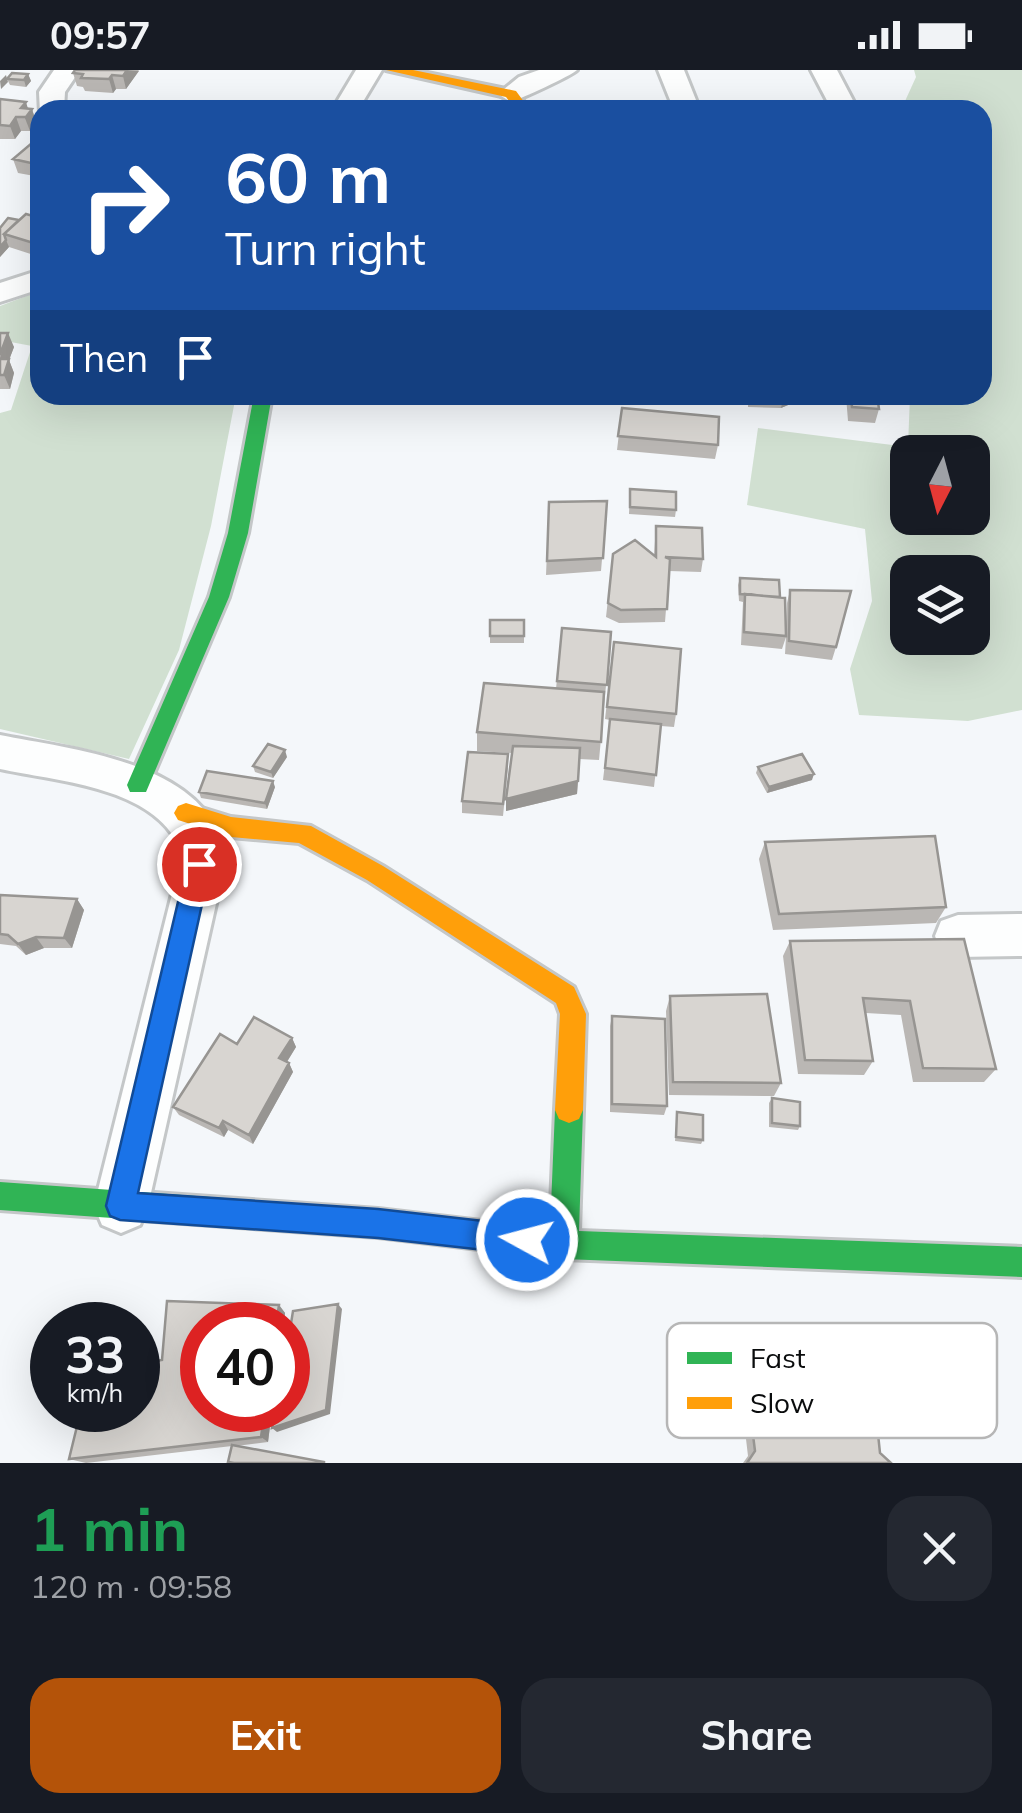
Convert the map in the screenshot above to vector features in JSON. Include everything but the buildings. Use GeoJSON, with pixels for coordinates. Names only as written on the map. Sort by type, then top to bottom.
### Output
{"type":"FeatureCollection","features":[{"type":"Feature","properties":{"kind":"street"},"geometry":{"type":"LineString","coordinates":[[52,100],[52,92],[67,70]]}},
{"type":"Feature","properties":{"kind":"street"},"geometry":{"type":"LineString","coordinates":[[351,100],[369,70]]}},
{"type":"Feature","properties":{"kind":"street"},"geometry":{"type":"LineString","coordinates":[[392,70],[509,100]]}},
{"type":"Feature","properties":{"kind":"street"},"geometry":{"type":"LineString","coordinates":[[518,100],[528,82],[564,70]]}},
{"type":"Feature","properties":{"kind":"street"},"geometry":{"type":"LineString","coordinates":[[671,70],[683,100]]}},
{"type":"Feature","properties":{"kind":"street"},"geometry":{"type":"LineString","coordinates":[[824,70],[840,100]]}},
{"type":"Feature","properties":{"kind":"street"},"geometry":{"type":"LineString","coordinates":[[0,293],[30,282]]}},
{"type":"Feature","properties":{"kind":"street"},"geometry":{"type":"LineString","coordinates":[[138,785],[219,597],[238,533],[261,405]]}},
{"type":"Feature","properties":{"kind":"street"},"geometry":{"type":"LineString","coordinates":[[0,752],[138,785],[186,813],[231,827],[303,832],[565,994],[573,1014],[564,1244]]}},
{"type":"Feature","properties":{"kind":"street"},"geometry":{"type":"LineString","coordinates":[[120,1206],[197,886],[201,843],[186,813]]}},
{"type":"Feature","properties":{"kind":"street"},"geometry":{"type":"LineString","coordinates":[[958,936],[1022,935]]}},
{"type":"Feature","properties":{"kind":"street"},"geometry":{"type":"LineString","coordinates":[[0,1196],[378,1223],[564,1244],[1022,1262]]}},
{"type":"Feature","properties":{"kind":"green space"},"geometry":{"type":"Polygon","coordinates":[[[914,70],[1022,70],[1022,710],[968,721],[859,715],[850,669],[872,601],[865,529],[747,505],[758,428],[890,445],[890,535],[990,535],[990,435],[908,435],[910,405],[992,405],[992,100],[906,100],[916,77],[914,70]]]}},
{"type":"Feature","properties":{"kind":"green space"},"geometry":{"type":"Polygon","coordinates":[[[30,295],[30,346],[0,340],[0,306],[30,295]]]}},
{"type":"Feature","properties":{"kind":"green space"},"geometry":{"type":"Polygon","coordinates":[[[30,352],[30,405],[234,405],[211,526],[179,650],[129,759],[0,729],[0,413],[11,410],[30,352]]]}},
{"type":"Feature","properties":{"kind":"traffic: fast"},"geometry":{"type":"LineString","coordinates":[[138,785],[219,597],[238,533],[261,405]]}},
{"type":"Feature","properties":{"kind":"traffic: fast"},"geometry":{"type":"LineString","coordinates":[[564,1245],[569,1110]]}},
{"type":"Feature","properties":{"kind":"traffic: fast"},"geometry":{"type":"LineString","coordinates":[[0,1196],[378,1223],[564,1245],[1022,1262]]}},
{"type":"Feature","properties":{"kind":"traffic: slow"},"geometry":{"type":"LineString","coordinates":[[393,70],[511,94],[516,100]]}},
{"type":"Feature","properties":{"kind":"traffic: slow"},"geometry":{"type":"LineString","coordinates":[[186,813],[231,827],[303,833],[375,873],[565,995],[573,1014],[569,1110]]}},
{"type":"Feature","properties":{"kind":"route"},"geometry":{"type":"LineString","coordinates":[[199,864],[197,886],[120,1206],[378,1223],[527,1240]]}}]}
